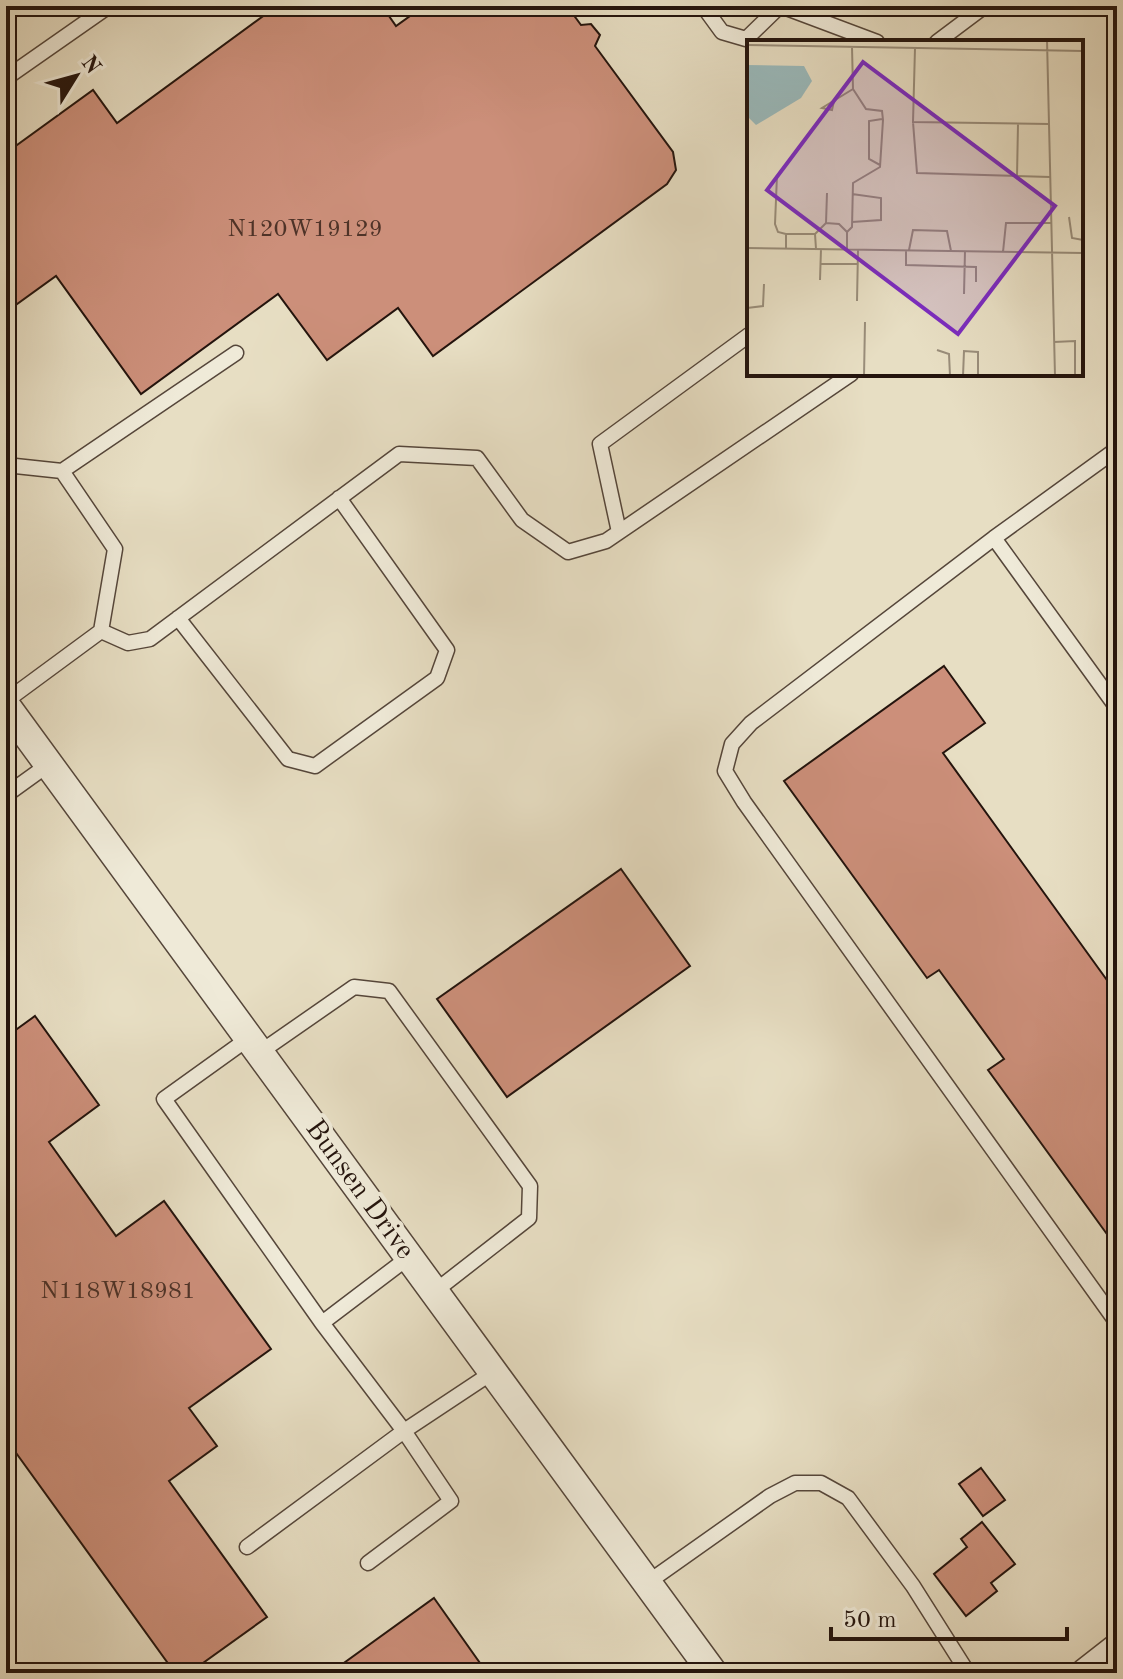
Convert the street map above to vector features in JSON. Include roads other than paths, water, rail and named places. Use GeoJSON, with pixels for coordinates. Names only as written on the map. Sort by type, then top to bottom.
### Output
{"type":"FeatureCollection","features":[{"type":"Feature","properties":{"kind":"street","name":"Bunsen Drive"},"geometry":{"type":"LineString","coordinates":[[6,704],[713,1673]]}},
{"type":"Feature","properties":{"kind":"street"},"geometry":{"type":"LineString","coordinates":[[1085,1673],[1117,1648]]}},
{"type":"Feature","properties":{"kind":"lane"},"geometry":{"type":"LineString","coordinates":[[6,78],[109,6]]}},
{"type":"Feature","properties":{"kind":"lane"},"geometry":{"type":"LineString","coordinates":[[703,6],[722,32],[746,39],[780,6],[872,40]]}},
{"type":"Feature","properties":{"kind":"lane"},"geometry":{"type":"LineString","coordinates":[[940,40],[985,6]]}},
{"type":"Feature","properties":{"kind":"lane"},"geometry":{"type":"LineString","coordinates":[[619,532],[600,444],[747,336]]}},
{"type":"Feature","properties":{"kind":"lane"},"geometry":{"type":"LineString","coordinates":[[6,465],[62,471],[236,353]]}},
{"type":"Feature","properties":{"kind":"lane"},"geometry":{"type":"LineString","coordinates":[[101,631],[128,643],[150,639],[399,454],[477,458],[522,520],[568,552],[606,541],[848,376]]}},
{"type":"Feature","properties":{"kind":"lane"},"geometry":{"type":"LineString","coordinates":[[1117,449],[994,538],[751,723],[732,744],[725,771],[744,802],[1117,1323]]}},
{"type":"Feature","properties":{"kind":"lane"},"geometry":{"type":"LineString","coordinates":[[6,704],[101,631],[115,549],[62,471]]}},
{"type":"Feature","properties":{"kind":"lane"},"geometry":{"type":"LineString","coordinates":[[178,618],[288,759],[315,766],[437,678],[447,650],[339,498]]}},
{"type":"Feature","properties":{"kind":"lane"},"geometry":{"type":"LineString","coordinates":[[994,538],[1117,708]]}},
{"type":"Feature","properties":{"kind":"lane"},"geometry":{"type":"LineString","coordinates":[[6,795],[49,764]]}},
{"type":"Feature","properties":{"kind":"lane"},"geometry":{"type":"LineString","coordinates":[[368,1563],[451,1501],[404,1431],[322,1323],[164,1099],[354,987],[389,991],[530,1186],[529,1218],[434,1292]]}},
{"type":"Feature","properties":{"kind":"lane"},"geometry":{"type":"LineString","coordinates":[[322,1323],[409,1257]]}},
{"type":"Feature","properties":{"kind":"lane"},"geometry":{"type":"LineString","coordinates":[[247,1547],[404,1431],[493,1372]]}},
{"type":"Feature","properties":{"kind":"lane"},"geometry":{"type":"LineString","coordinates":[[647,1583],[770,1496],[795,1483],[821,1483],[848,1498],[913,1586],[968,1673]]}}]}
